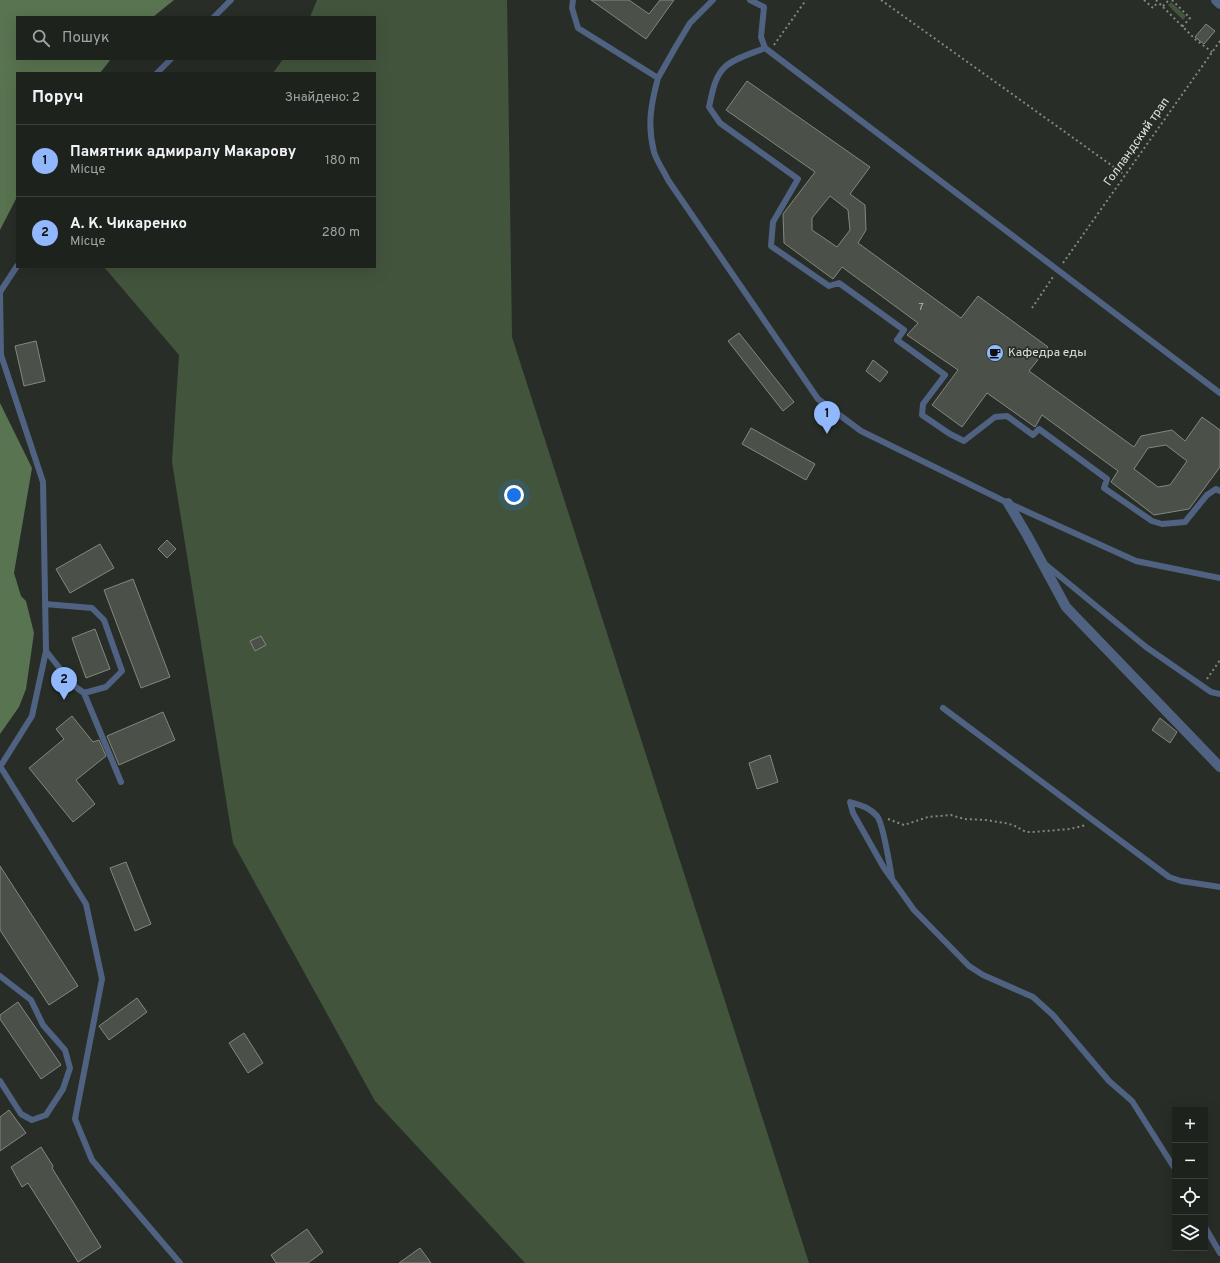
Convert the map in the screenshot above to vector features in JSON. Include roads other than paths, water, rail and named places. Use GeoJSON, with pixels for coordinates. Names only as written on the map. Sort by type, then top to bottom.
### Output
{"type":"FeatureCollection","features":[{"type":"Feature","properties":{"kind":"street"},"geometry":{"type":"LineString","coordinates":[[1216,0],[1220,4]]}},
{"type":"Feature","properties":{"kind":"street"},"geometry":{"type":"LineString","coordinates":[[1008,503],[1066,607],[1220,767]]}},
{"type":"Feature","properties":{"kind":"lane"},"geometry":{"type":"LineString","coordinates":[[215,16],[231,0]]}},
{"type":"Feature","properties":{"kind":"lane"},"geometry":{"type":"LineString","coordinates":[[573,0],[572,8],[578,28],[658,78]]}},
{"type":"Feature","properties":{"kind":"lane"},"geometry":{"type":"LineString","coordinates":[[713,0],[690,23],[658,78],[652,100],[649,122],[655,153],[668,180],[818,399],[861,431],[1008,503],[1136,561],[1220,578]]}},
{"type":"Feature","properties":{"kind":"lane"},"geometry":{"type":"LineString","coordinates":[[750,0],[764,7],[761,37],[767,50],[1220,393]]}},
{"type":"Feature","properties":{"kind":"lane"},"geometry":{"type":"LineString","coordinates":[[767,50],[739,58],[723,68],[713,87],[709,107],[720,123],[798,179],[773,222],[771,246],[829,286],[839,283],[904,330],[897,340],[945,375],[923,404],[922,415],[950,434],[964,441],[995,417],[1007,416],[1033,436],[1039,429],[1107,479],[1104,488],[1152,521],[1162,524],[1186,522],[1207,495],[1216,489],[1220,491]]}},
{"type":"Feature","properties":{"kind":"lane"},"geometry":{"type":"LineString","coordinates":[[158,72],[170,60]]}},
{"type":"Feature","properties":{"kind":"lane"},"geometry":{"type":"LineString","coordinates":[[16,268],[0,292],[1,355],[43,482],[46,651],[32,716],[0,767],[86,904],[102,979],[75,1119],[92,1160],[180,1263]]}},
{"type":"Feature","properties":{"kind":"lane"},"geometry":{"type":"LineString","coordinates":[[1041,561],[1146,647],[1211,692],[1220,694]]}},
{"type":"Feature","properties":{"kind":"lane"},"geometry":{"type":"LineString","coordinates":[[45,604],[92,608],[104,620],[122,671],[106,687],[84,693]]}},
{"type":"Feature","properties":{"kind":"lane"},"geometry":{"type":"LineString","coordinates":[[46,651],[73,685],[84,693],[121,782]]}},
{"type":"Feature","properties":{"kind":"lane"},"geometry":{"type":"LineString","coordinates":[[943,708],[1169,877],[1181,881],[1220,887]]}},
{"type":"Feature","properties":{"kind":"lane"},"geometry":{"type":"LineString","coordinates":[[892,879],[878,816],[864,806],[850,802],[854,813],[884,868],[914,910],[969,966],[983,975],[1032,997],[1053,1015],[1109,1081],[1132,1101],[1172,1164]]}},
{"type":"Feature","properties":{"kind":"lane"},"geometry":{"type":"LineString","coordinates":[[0,976],[31,1000],[43,1025],[65,1050],[70,1068],[64,1089],[46,1115],[32,1120],[21,1114],[0,1081]]}},
{"type":"Feature","properties":{"kind":"lane"},"geometry":{"type":"LineString","coordinates":[[1208,1232],[1220,1252]]}},
{"type":"Feature","properties":{"kind":"place","name":"Кафедра еды"},"geometry":{"type":"Point","coordinates":[995,353]}},
{"type":"Feature","properties":{"kind":"place","name":"Памятник адмиралу Макарову"},"geometry":{"type":"Point","coordinates":[827,434]}},
{"type":"Feature","properties":{"kind":"place","name":"А. К. Чикаренко"},"geometry":{"type":"Point","coordinates":[64,700]}}]}
